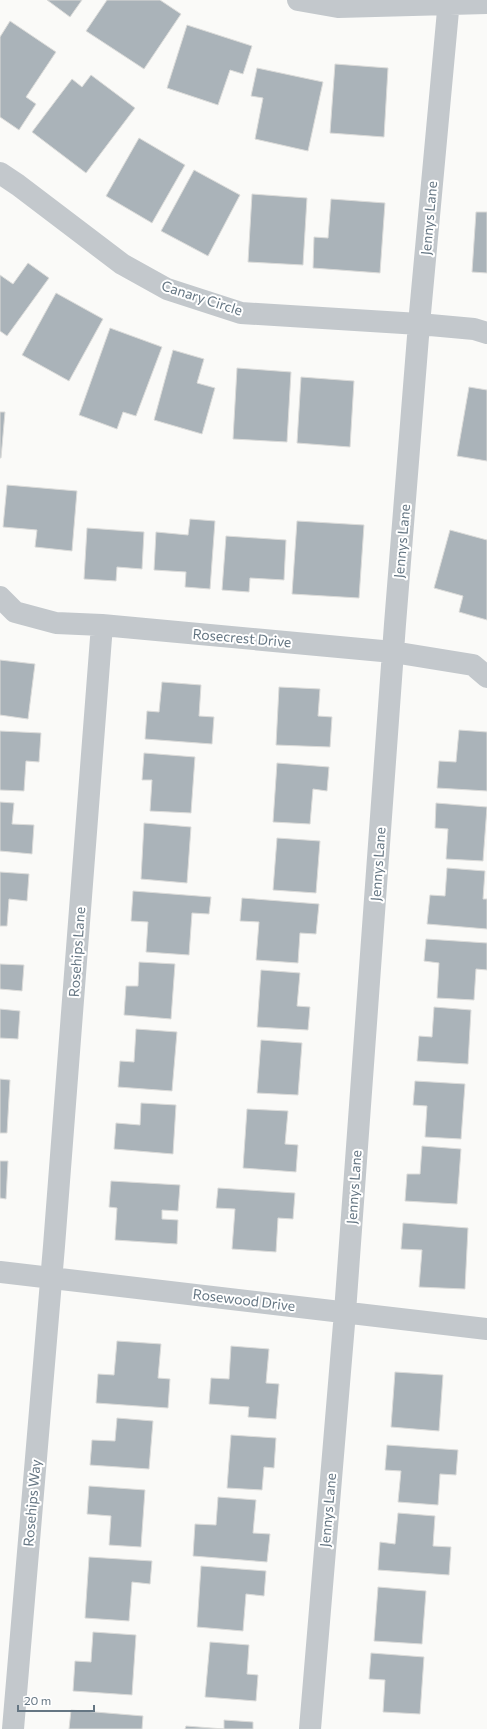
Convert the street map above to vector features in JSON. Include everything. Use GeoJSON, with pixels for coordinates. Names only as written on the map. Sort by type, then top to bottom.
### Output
{"type":"FeatureCollection","features":[{"type":"Feature","properties":{"kind":"street"},"geometry":{"type":"LineString","coordinates":[[298,0],[338,7],[449,2],[487,3]]}},
{"type":"Feature","properties":{"kind":"street","name":"Jennys Lane"},"geometry":{"type":"LineString","coordinates":[[310,1729],[345,1312],[393,652],[419,324],[449,2]]}},
{"type":"Feature","properties":{"kind":"street","name":"Canary Circle"},"geometry":{"type":"LineString","coordinates":[[0,173],[122,264],[167,289],[241,313],[419,324],[474,329],[487,332]]}},
{"type":"Feature","properties":{"kind":"street","name":"Rosecrest Drive"},"geometry":{"type":"LineString","coordinates":[[0,597],[15,612],[56,623],[102,625],[393,652],[473,665],[487,677]]}},
{"type":"Feature","properties":{"kind":"street","name":"Rosehips Lane"},"geometry":{"type":"LineString","coordinates":[[51,1278],[102,625]]}},
{"type":"Feature","properties":{"kind":"street","name":"Rosewood Drive"},"geometry":{"type":"LineString","coordinates":[[0,1272],[487,1329]]}},
{"type":"Feature","properties":{"kind":"street","name":"Rosehips Way"},"geometry":{"type":"LineString","coordinates":[[14,1729],[51,1278]]}},
{"type":"Feature","properties":{"kind":"building"},"geometry":{"type":"Polygon","coordinates":[[[47,0],[82,0],[70,17],[47,0]]]}},
{"type":"Feature","properties":{"kind":"building"},"geometry":{"type":"Polygon","coordinates":[[[107,0],[160,0],[181,14],[144,69],[86,31],[107,0]]]}},
{"type":"Feature","properties":{"kind":"building"},"geometry":{"type":"Polygon","coordinates":[[[10,21],[56,52],[26,97],[36,104],[19,130],[0,117],[0,37],[10,21]]]}},
{"type":"Feature","properties":{"kind":"building"},"geometry":{"type":"Polygon","coordinates":[[[187,25],[252,46],[243,74],[230,70],[218,105],[167,88],[187,25]]]}},
{"type":"Feature","properties":{"kind":"building"},"geometry":{"type":"Polygon","coordinates":[[[335,64],[388,68],[384,137],[330,133],[335,64]]]}},
{"type":"Feature","properties":{"kind":"building"},"geometry":{"type":"Polygon","coordinates":[[[257,68],[323,82],[308,151],[255,139],[263,98],[251,96],[257,68]]]}},
{"type":"Feature","properties":{"kind":"building"},"geometry":{"type":"Polygon","coordinates":[[[91,75],[135,108],[86,173],[32,132],[72,79],[82,87],[91,75]]]}},
{"type":"Feature","properties":{"kind":"building"},"geometry":{"type":"Polygon","coordinates":[[[139,138],[185,165],[152,223],[106,196],[139,138]]]}},
{"type":"Feature","properties":{"kind":"building"},"geometry":{"type":"Polygon","coordinates":[[[194,170],[240,195],[208,256],[161,231],[194,170]]]}},
{"type":"Feature","properties":{"kind":"building"},"geometry":{"type":"Polygon","coordinates":[[[252,194],[307,198],[303,265],[248,262],[252,194]]]}},
{"type":"Feature","properties":{"kind":"building"},"geometry":{"type":"Polygon","coordinates":[[[331,199],[385,203],[380,273],[313,268],[314,237],[328,238],[331,199]]]}},
{"type":"Feature","properties":{"kind":"building"},"geometry":{"type":"Polygon","coordinates":[[[476,212],[487,212],[487,273],[472,272],[476,212]]]}},
{"type":"Feature","properties":{"kind":"building"},"geometry":{"type":"Polygon","coordinates":[[[28,263],[49,278],[7,336],[0,331],[0,275],[13,284],[28,263]]]}},
{"type":"Feature","properties":{"kind":"building"},"geometry":{"type":"Polygon","coordinates":[[[56,293],[103,319],[69,381],[22,355],[56,293]]]}},
{"type":"Feature","properties":{"kind":"building"},"geometry":{"type":"Polygon","coordinates":[[[110,328],[162,347],[136,416],[123,412],[117,429],[79,415],[110,328]]]}},
{"type":"Feature","properties":{"kind":"building"},"geometry":{"type":"Polygon","coordinates":[[[173,350],[204,359],[197,383],[215,388],[202,434],[154,420],[173,350]]]}},
{"type":"Feature","properties":{"kind":"building"},"geometry":{"type":"Polygon","coordinates":[[[237,368],[291,372],[287,442],[233,439],[237,368]]]}},
{"type":"Feature","properties":{"kind":"building"},"geometry":{"type":"Polygon","coordinates":[[[301,377],[354,381],[350,447],[297,443],[301,377]]]}},
{"type":"Feature","properties":{"kind":"building"},"geometry":{"type":"Polygon","coordinates":[[[469,387],[487,390],[487,461],[457,456],[469,387]]]}},
{"type":"Feature","properties":{"kind":"building"},"geometry":{"type":"Polygon","coordinates":[[[0,412],[5,412],[1,458],[0,458],[0,412]]]}},
{"type":"Feature","properties":{"kind":"building"},"geometry":{"type":"Polygon","coordinates":[[[7,485],[77,491],[72,551],[35,547],[37,530],[3,527],[7,485]]]}},
{"type":"Feature","properties":{"kind":"building"},"geometry":{"type":"Polygon","coordinates":[[[190,519],[215,521],[210,589],[185,587],[186,572],[154,570],[156,532],[188,535],[190,519]]]}},
{"type":"Feature","properties":{"kind":"building"},"geometry":{"type":"Polygon","coordinates":[[[297,521],[364,525],[359,598],[292,594],[297,521]]]}},
{"type":"Feature","properties":{"kind":"building"},"geometry":{"type":"Polygon","coordinates":[[[87,528],[144,532],[142,569],[117,567],[116,581],[84,579],[87,528]]]}},
{"type":"Feature","properties":{"kind":"building"},"geometry":{"type":"Polygon","coordinates":[[[450,530],[487,540],[487,620],[459,612],[463,596],[434,588],[450,530]]]}},
{"type":"Feature","properties":{"kind":"building"},"geometry":{"type":"Polygon","coordinates":[[[226,536],[286,540],[284,580],[250,578],[249,592],[222,590],[226,536]]]}},
{"type":"Feature","properties":{"kind":"building"},"geometry":{"type":"Polygon","coordinates":[[[0,660],[35,664],[28,719],[0,715],[0,660]]]}},
{"type":"Feature","properties":{"kind":"building"},"geometry":{"type":"Polygon","coordinates":[[[162,682],[201,685],[199,716],[214,717],[212,744],[145,739],[147,711],[159,712],[162,682]]]}},
{"type":"Feature","properties":{"kind":"building"},"geometry":{"type":"Polygon","coordinates":[[[279,687],[320,689],[318,716],[332,717],[330,747],[276,745],[279,687]]]}},
{"type":"Feature","properties":{"kind":"building"},"geometry":{"type":"Polygon","coordinates":[[[459,730],[487,732],[487,791],[437,788],[439,761],[456,762],[459,730]]]}},
{"type":"Feature","properties":{"kind":"building"},"geometry":{"type":"Polygon","coordinates":[[[0,731],[41,733],[39,762],[26,761],[24,791],[0,790],[0,731]]]}},
{"type":"Feature","properties":{"kind":"building"},"geometry":{"type":"Polygon","coordinates":[[[144,753],[195,757],[191,813],[150,811],[152,780],[142,780],[144,753]]]}},
{"type":"Feature","properties":{"kind":"building"},"geometry":{"type":"Polygon","coordinates":[[[277,763],[329,767],[327,791],[313,789],[310,824],[273,822],[277,763]]]}},
{"type":"Feature","properties":{"kind":"building"},"geometry":{"type":"Polygon","coordinates":[[[0,802],[14,803],[12,824],[34,825],[32,854],[0,851],[0,802]]]}},
{"type":"Feature","properties":{"kind":"building"},"geometry":{"type":"Polygon","coordinates":[[[436,803],[487,807],[483,861],[446,859],[448,829],[435,828],[436,803]]]}},
{"type":"Feature","properties":{"kind":"building"},"geometry":{"type":"Polygon","coordinates":[[[144,823],[191,827],[187,883],[141,879],[144,823]]]}},
{"type":"Feature","properties":{"kind":"building"},"geometry":{"type":"Polygon","coordinates":[[[277,838],[320,841],[316,893],[273,890],[277,838]]]}},
{"type":"Feature","properties":{"kind":"building"},"geometry":{"type":"Polygon","coordinates":[[[447,868],[485,871],[483,899],[487,899],[487,929],[427,924],[430,895],[445,896],[447,868]]]}},
{"type":"Feature","properties":{"kind":"building"},"geometry":{"type":"Polygon","coordinates":[[[0,872],[29,874],[27,901],[9,899],[7,926],[0,926],[0,872]]]}},
{"type":"Feature","properties":{"kind":"building"},"geometry":{"type":"Polygon","coordinates":[[[133,891],[211,897],[209,914],[192,913],[189,955],[146,952],[148,922],[131,921],[133,891]]]}},
{"type":"Feature","properties":{"kind":"building"},"geometry":{"type":"Polygon","coordinates":[[[242,898],[319,904],[316,934],[300,933],[298,963],[256,960],[259,922],[240,921],[242,898]]]}},
{"type":"Feature","properties":{"kind":"building"},"geometry":{"type":"Polygon","coordinates":[[[426,939],[487,943],[487,970],[476,969],[474,1000],[437,998],[439,963],[424,961],[426,939]]]}},
{"type":"Feature","properties":{"kind":"building"},"geometry":{"type":"Polygon","coordinates":[[[139,962],[175,964],[171,1019],[124,1015],[126,986],[138,986],[139,962]]]}},
{"type":"Feature","properties":{"kind":"building"},"geometry":{"type":"Polygon","coordinates":[[[0,964],[24,965],[22,991],[0,989],[0,964]]]}},
{"type":"Feature","properties":{"kind":"building"},"geometry":{"type":"Polygon","coordinates":[[[261,970],[300,973],[297,1006],[310,1007],[308,1030],[257,1027],[261,970]]]}},
{"type":"Feature","properties":{"kind":"building"},"geometry":{"type":"Polygon","coordinates":[[[434,1007],[471,1010],[468,1064],[417,1061],[419,1036],[432,1037],[434,1007]]]}},
{"type":"Feature","properties":{"kind":"building"},"geometry":{"type":"Polygon","coordinates":[[[0,1009],[20,1011],[18,1039],[0,1038],[0,1009]]]}},
{"type":"Feature","properties":{"kind":"building"},"geometry":{"type":"Polygon","coordinates":[[[136,1029],[177,1032],[172,1091],[118,1087],[120,1061],[134,1062],[136,1029]]]}},
{"type":"Feature","properties":{"kind":"building"},"geometry":{"type":"Polygon","coordinates":[[[261,1040],[302,1043],[298,1095],[257,1093],[261,1040]]]}},
{"type":"Feature","properties":{"kind":"building"},"geometry":{"type":"Polygon","coordinates":[[[0,1079],[10,1080],[7,1133],[0,1133],[0,1079]]]}},
{"type":"Feature","properties":{"kind":"building"},"geometry":{"type":"Polygon","coordinates":[[[415,1081],[465,1084],[461,1139],[425,1137],[427,1106],[413,1105],[415,1081]]]}},
{"type":"Feature","properties":{"kind":"building"},"geometry":{"type":"Polygon","coordinates":[[[141,1103],[176,1105],[173,1154],[114,1149],[116,1123],[140,1125],[141,1103]]]}},
{"type":"Feature","properties":{"kind":"building"},"geometry":{"type":"Polygon","coordinates":[[[247,1109],[288,1111],[285,1144],[298,1145],[296,1172],[243,1168],[247,1109]]]}},
{"type":"Feature","properties":{"kind":"building"},"geometry":{"type":"Polygon","coordinates":[[[422,1146],[461,1149],[457,1204],[405,1201],[407,1174],[420,1174],[422,1146]]]}},
{"type":"Feature","properties":{"kind":"building"},"geometry":{"type":"Polygon","coordinates":[[[0,1161],[8,1161],[6,1199],[0,1198],[0,1161]]]}},
{"type":"Feature","properties":{"kind":"building"},"geometry":{"type":"Polygon","coordinates":[[[111,1181],[180,1185],[178,1211],[162,1210],[162,1219],[178,1220],[177,1244],[115,1240],[117,1208],[109,1207],[111,1181]]]}},
{"type":"Feature","properties":{"kind":"building"},"geometry":{"type":"Polygon","coordinates":[[[218,1188],[295,1193],[293,1219],[278,1218],[276,1252],[232,1249],[235,1209],[216,1208],[218,1188]]]}},
{"type":"Feature","properties":{"kind":"building"},"geometry":{"type":"Polygon","coordinates":[[[403,1223],[468,1228],[465,1289],[419,1287],[422,1250],[401,1249],[403,1223]]]}},
{"type":"Feature","properties":{"kind":"building"},"geometry":{"type":"Polygon","coordinates":[[[117,1341],[161,1344],[158,1378],[170,1379],[168,1408],[96,1403],[98,1374],[114,1375],[117,1341]]]}},
{"type":"Feature","properties":{"kind":"building"},"geometry":{"type":"Polygon","coordinates":[[[231,1346],[269,1349],[266,1383],[279,1384],[276,1419],[248,1417],[249,1407],[209,1404],[211,1378],[229,1379],[231,1346]]]}},
{"type":"Feature","properties":{"kind":"building"},"geometry":{"type":"Polygon","coordinates":[[[395,1372],[443,1375],[439,1431],[391,1427],[395,1372]]]}},
{"type":"Feature","properties":{"kind":"building"},"geometry":{"type":"Polygon","coordinates":[[[117,1418],[153,1421],[149,1469],[90,1465],[92,1440],[115,1441],[117,1418]]]}},
{"type":"Feature","properties":{"kind":"building"},"geometry":{"type":"Polygon","coordinates":[[[231,1435],[276,1438],[274,1468],[264,1467],[262,1490],[227,1488],[231,1435]]]}},
{"type":"Feature","properties":{"kind":"building"},"geometry":{"type":"Polygon","coordinates":[[[387,1445],[458,1450],[456,1475],[440,1474],[438,1505],[398,1502],[401,1471],[385,1470],[387,1445]]]}},
{"type":"Feature","properties":{"kind":"building"},"geometry":{"type":"Polygon","coordinates":[[[89,1486],[145,1490],[141,1547],[109,1545],[111,1516],[87,1514],[89,1486]]]}},
{"type":"Feature","properties":{"kind":"building"},"geometry":{"type":"Polygon","coordinates":[[[218,1497],[256,1500],[253,1533],[270,1534],[267,1562],[193,1556],[195,1524],[216,1525],[218,1497]]]}},
{"type":"Feature","properties":{"kind":"building"},"geometry":{"type":"Polygon","coordinates":[[[398,1513],[435,1516],[433,1546],[451,1547],[449,1575],[378,1570],[380,1542],[395,1544],[398,1513]]]}},
{"type":"Feature","properties":{"kind":"building"},"geometry":{"type":"Polygon","coordinates":[[[89,1557],[152,1561],[150,1584],[132,1582],[129,1621],[85,1618],[89,1557]]]}},
{"type":"Feature","properties":{"kind":"building"},"geometry":{"type":"Polygon","coordinates":[[[201,1566],[266,1571],[264,1596],[246,1594],[243,1631],[197,1627],[201,1566]]]}},
{"type":"Feature","properties":{"kind":"building"},"geometry":{"type":"Polygon","coordinates":[[[378,1587],[426,1591],[422,1644],[374,1641],[378,1587]]]}},
{"type":"Feature","properties":{"kind":"building"},"geometry":{"type":"Polygon","coordinates":[[[93,1632],[136,1635],[132,1695],[73,1691],[75,1661],[91,1662],[93,1632]]]}},
{"type":"Feature","properties":{"kind":"building"},"geometry":{"type":"Polygon","coordinates":[[[210,1642],[249,1645],[247,1674],[258,1675],[256,1701],[205,1697],[210,1642]]]}},
{"type":"Feature","properties":{"kind":"building"},"geometry":{"type":"Polygon","coordinates":[[[371,1653],[424,1657],[420,1714],[383,1712],[385,1680],[369,1679],[371,1653]]]}},
{"type":"Feature","properties":{"kind":"building"},"geometry":{"type":"Polygon","coordinates":[[[71,1710],[143,1716],[142,1729],[69,1729],[71,1710]]]}},
{"type":"Feature","properties":{"kind":"building"},"geometry":{"type":"Polygon","coordinates":[[[224,1720],[253,1722],[253,1729],[224,1729],[224,1720]]]}},
{"type":"Feature","properties":{"kind":"building"},"geometry":{"type":"Polygon","coordinates":[[[186,1726],[224,1729],[185,1729],[186,1726]]]}}]}
